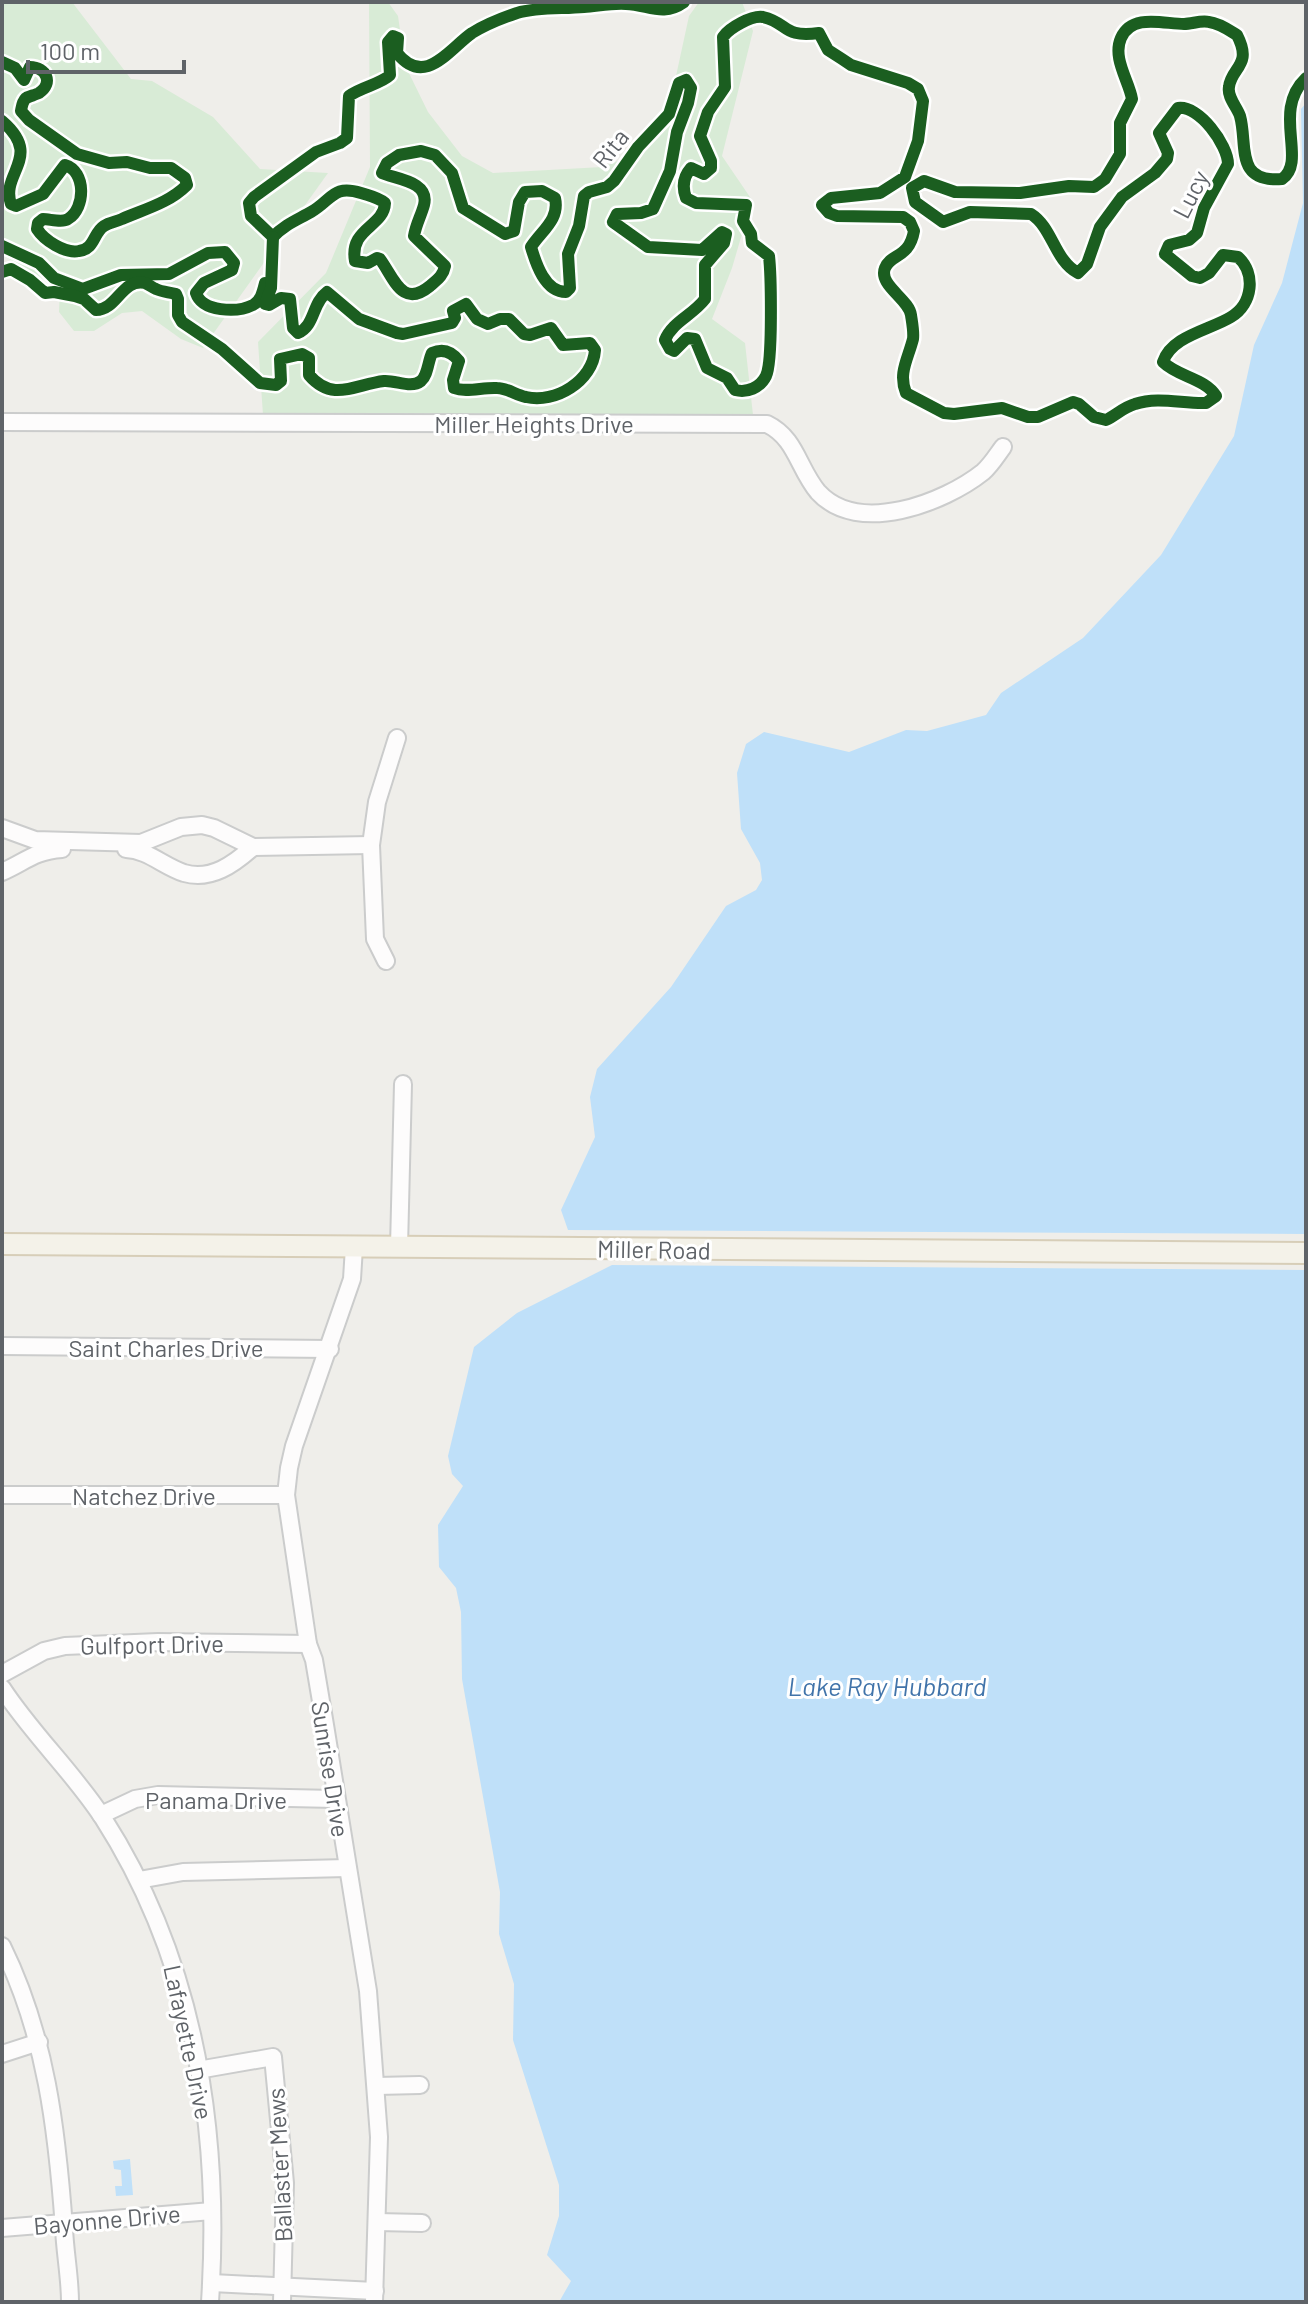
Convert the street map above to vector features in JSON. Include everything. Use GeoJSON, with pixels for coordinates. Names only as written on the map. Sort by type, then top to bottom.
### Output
{"type":"FeatureCollection","features":[{"type":"Feature","properties":{"kind":"main road","name":"Miller Road"},"geometry":{"type":"LineString","coordinates":[[2,1244],[1306,1253]]}},
{"type":"Feature","properties":{"kind":"street","name":"Miller Heights Drive"},"geometry":{"type":"LineString","coordinates":[[2,422],[767,424],[782,431],[801,470],[821,495],[849,511],[883,514],[938,499],[985,471],[1003,447]]}},
{"type":"Feature","properties":{"kind":"street"},"geometry":{"type":"LineString","coordinates":[[386,961],[375,939],[371,845],[377,802],[397,738]]}},
{"type":"Feature","properties":{"kind":"street"},"geometry":{"type":"LineString","coordinates":[[2,872],[46,850],[141,843],[181,827],[202,825],[253,847],[371,845]]}},
{"type":"Feature","properties":{"kind":"street"},"geometry":{"type":"LineString","coordinates":[[2,828],[35,840],[138,849],[185,873],[203,874],[222,870],[253,847]]}},
{"type":"Feature","properties":{"kind":"street"},"geometry":{"type":"LineString","coordinates":[[399,1247],[403,1084]]}},
{"type":"Feature","properties":{"kind":"street","name":"Sunrise Drive"},"geometry":{"type":"LineString","coordinates":[[354,1247],[352,1279],[294,1446],[286,1495],[308,1644],[314,1660],[368,1991],[379,2137],[375,2297]]}},
{"type":"Feature","properties":{"kind":"street","name":"Saint Charles Drive"},"geometry":{"type":"LineString","coordinates":[[2,1346],[330,1349]]}},
{"type":"Feature","properties":{"kind":"street","name":"Natchez Drive"},"geometry":{"type":"LineString","coordinates":[[2,1495],[286,1495]]}},
{"type":"Feature","properties":{"kind":"street","name":"Gulfport Drive"},"geometry":{"type":"LineString","coordinates":[[2,1674],[44,1651],[75,1644],[308,1644]]}},
{"type":"Feature","properties":{"kind":"street","name":"Lafayette Drive"},"geometry":{"type":"LineString","coordinates":[[2,1688],[101,1815],[139,1880],[176,1971],[198,2070],[210,2153],[210,2302]]}},
{"type":"Feature","properties":{"kind":"street","name":"Panama Drive"},"geometry":{"type":"LineString","coordinates":[[101,1815],[135,1799],[158,1795],[335,1799]]}},
{"type":"Feature","properties":{"kind":"street"},"geometry":{"type":"LineString","coordinates":[[139,1880],[183,1872],[347,1868]]}},
{"type":"Feature","properties":{"kind":"street"},"geometry":{"type":"LineString","coordinates":[[2,1946],[18,1978],[39,2042],[49,2087],[69,2264],[70,2302]]}},
{"type":"Feature","properties":{"kind":"street"},"geometry":{"type":"LineString","coordinates":[[2,2054],[39,2042]]}},
{"type":"Feature","properties":{"kind":"street","name":"Ballaster Mews"},"geometry":{"type":"LineString","coordinates":[[198,2070],[273,2057],[285,2183],[282,2294]]}},
{"type":"Feature","properties":{"kind":"street"},"geometry":{"type":"LineString","coordinates":[[377,2086],[420,2085]]}},
{"type":"Feature","properties":{"kind":"street","name":"Bayonne Drive"},"geometry":{"type":"LineString","coordinates":[[2,2228],[212,2211]]}},
{"type":"Feature","properties":{"kind":"street"},"geometry":{"type":"LineString","coordinates":[[377,2222],[422,2223]]}},
{"type":"Feature","properties":{"kind":"street"},"geometry":{"type":"LineString","coordinates":[[212,2283],[282,2294],[375,2297]]}},
{"type":"Feature","properties":{"kind":"green space"},"geometry":{"type":"Polygon","coordinates":[[[2,2],[72,2],[131,79],[152,81],[213,117],[260,169],[328,173],[203,348],[181,339],[142,311],[122,313],[94,331],[74,331],[59,312],[60,288],[2,255],[2,2]]]}},
{"type":"Feature","properties":{"kind":"green space"},"geometry":{"type":"Polygon","coordinates":[[[369,2],[388,2],[398,16],[405,65],[428,112],[462,156],[493,173],[602,167],[637,154],[668,113],[689,16],[699,2],[742,2],[753,31],[722,156],[752,200],[732,268],[712,319],[745,343],[753,415],[263,415],[258,342],[326,273],[370,167],[369,2]]]}},
{"type":"Feature","properties":{"kind":"water"},"geometry":{"type":"Polygon","coordinates":[[[1306,103],[1306,1234],[568,1230],[561,1210],[595,1137],[590,1097],[597,1069],[671,987],[726,906],[756,890],[762,880],[760,863],[741,829],[737,773],[746,744],[764,732],[849,752],[906,730],[927,731],[986,715],[1001,693],[1083,638],[1161,555],[1234,436],[1254,345],[1282,283],[1303,203],[1301,109],[1306,103]]]}},
{"type":"Feature","properties":{"kind":"water","name":"Lake Ray Hubbard"},"geometry":{"type":"Polygon","coordinates":[[[612,1265],[1306,1270],[1306,2302],[559,2302],[571,2281],[547,2255],[559,2216],[559,2185],[513,2040],[514,1984],[499,1934],[500,1892],[462,1679],[461,1612],[456,1588],[439,1567],[438,1525],[463,1486],[452,1474],[448,1456],[474,1347],[517,1313],[612,1265]]]}},
{"type":"Feature","properties":{"kind":"water"},"geometry":{"type":"Polygon","coordinates":[[[130,2159],[133,2195],[116,2196],[115,2186],[122,2186],[121,2170],[114,2169],[113,2161],[130,2159]]]}},
{"type":"Feature","properties":{"kind":"cycle path","name":"Rita"},"geometry":{"type":"LineString","coordinates":[[684,2],[669,9],[616,4],[517,13],[472,33],[446,56],[427,66],[417,67],[407,63],[397,53],[398,38],[393,36],[388,42],[390,75],[349,96],[347,138],[316,152],[254,197],[249,203],[251,216],[273,237],[338,192],[352,191],[376,198],[385,203],[383,211],[357,241],[355,261],[368,263],[380,259],[406,293],[420,292],[440,277],[445,266],[414,236],[424,197],[417,186],[382,173],[387,163],[399,155],[421,151],[435,155],[452,173],[463,208],[505,234],[514,231],[519,202],[525,192],[542,191],[555,198],[555,213],[531,247],[547,282],[566,292],[570,288],[568,254],[579,226],[584,196],[614,181],[638,147],[669,114],[679,83],[686,80],[691,88],[688,103],[677,132],[670,171],[653,209],[617,214],[613,222],[648,247],[702,250],[722,232],[726,234],[724,243],[705,265],[705,299],[673,328],[665,340],[674,351],[687,338],[695,339],[707,368],[727,378],[735,390],[753,389],[766,376],[770,354],[769,256],[752,243],[751,234],[743,221],[746,205],[696,203],[686,198],[684,186],[691,168],[704,174],[711,168],[700,136],[708,112],[725,87],[723,37],[741,23],[763,17],[792,32],[819,33],[828,50],[851,65],[908,83],[918,89],[923,101],[918,141],[905,177],[880,193],[831,198],[822,205],[837,216],[903,217],[910,222],[914,231],[912,240],[904,251],[888,263],[884,274],[911,315],[913,339],[903,372],[906,393],[944,413],[1002,408],[1028,417],[1038,417],[1073,402],[1094,417],[1106,420],[1127,407],[1144,402],[1206,403],[1216,396],[1205,385],[1163,362],[1167,353],[1182,340],[1231,317],[1244,304],[1250,288],[1248,271],[1238,257],[1223,255],[1209,273],[1200,278],[1192,276],[1165,254],[1169,245],[1189,240],[1197,233],[1204,208],[1228,164],[1223,147],[1211,128],[1195,113],[1178,108],[1159,133],[1168,153],[1167,159],[1155,173],[1122,197],[1100,227],[1087,264],[1078,273],[1064,260],[1044,227],[1031,214],[970,212],[943,222],[915,202],[912,188],[924,181],[955,192],[1020,193],[1069,186],[1094,187],[1105,179],[1120,154],[1120,123],[1132,99],[1118,53],[1119,46],[1126,30],[1140,23],[1206,22],[1220,25],[1237,35],[1243,53],[1231,80],[1229,94],[1240,116],[1246,160],[1256,175],[1267,179],[1282,179],[1289,171],[1292,160],[1291,105],[1296,91],[1306,78]]}},
{"type":"Feature","properties":{"kind":"cycle path"},"geometry":{"type":"LineString","coordinates":[[2,62],[15,68],[24,80],[30,67],[44,73],[47,80],[44,89],[26,98],[21,111],[77,154],[109,163],[127,162],[150,168],[171,168],[185,178],[187,185],[165,201],[104,226],[84,250],[61,248],[40,233],[38,223],[43,219],[63,221],[74,214],[81,190],[77,174],[65,165],[43,194],[16,206],[11,204],[9,193],[20,145],[2,121]]}},
{"type":"Feature","properties":{"kind":"cycle path"},"geometry":{"type":"LineString","coordinates":[[2,272],[11,269],[45,293],[75,296],[84,299],[96,310],[103,309],[125,289],[137,283],[176,294],[178,315],[182,322],[222,349],[260,383],[276,385],[281,381],[280,359],[302,354],[309,358],[309,375],[327,388],[345,390],[384,381],[413,384],[421,381],[427,372],[432,353],[444,351],[459,361],[453,380],[454,388],[501,388],[537,398],[549,397],[571,388],[593,361],[595,350],[590,343],[563,345],[551,328],[524,334],[509,319],[488,324],[477,319],[466,304],[453,311],[455,318],[452,323],[403,334],[359,319],[327,292],[308,325],[298,333],[293,328],[290,299],[281,298],[265,304],[271,288],[273,237]]}},
{"type":"Feature","properties":{"kind":"cycle path"},"geometry":{"type":"LineString","coordinates":[[2,246],[39,263],[54,278],[83,289],[121,275],[169,274],[208,253],[225,252],[234,263],[232,270],[204,283],[196,293],[205,304],[221,309],[253,305],[260,298],[265,283]]}}]}
